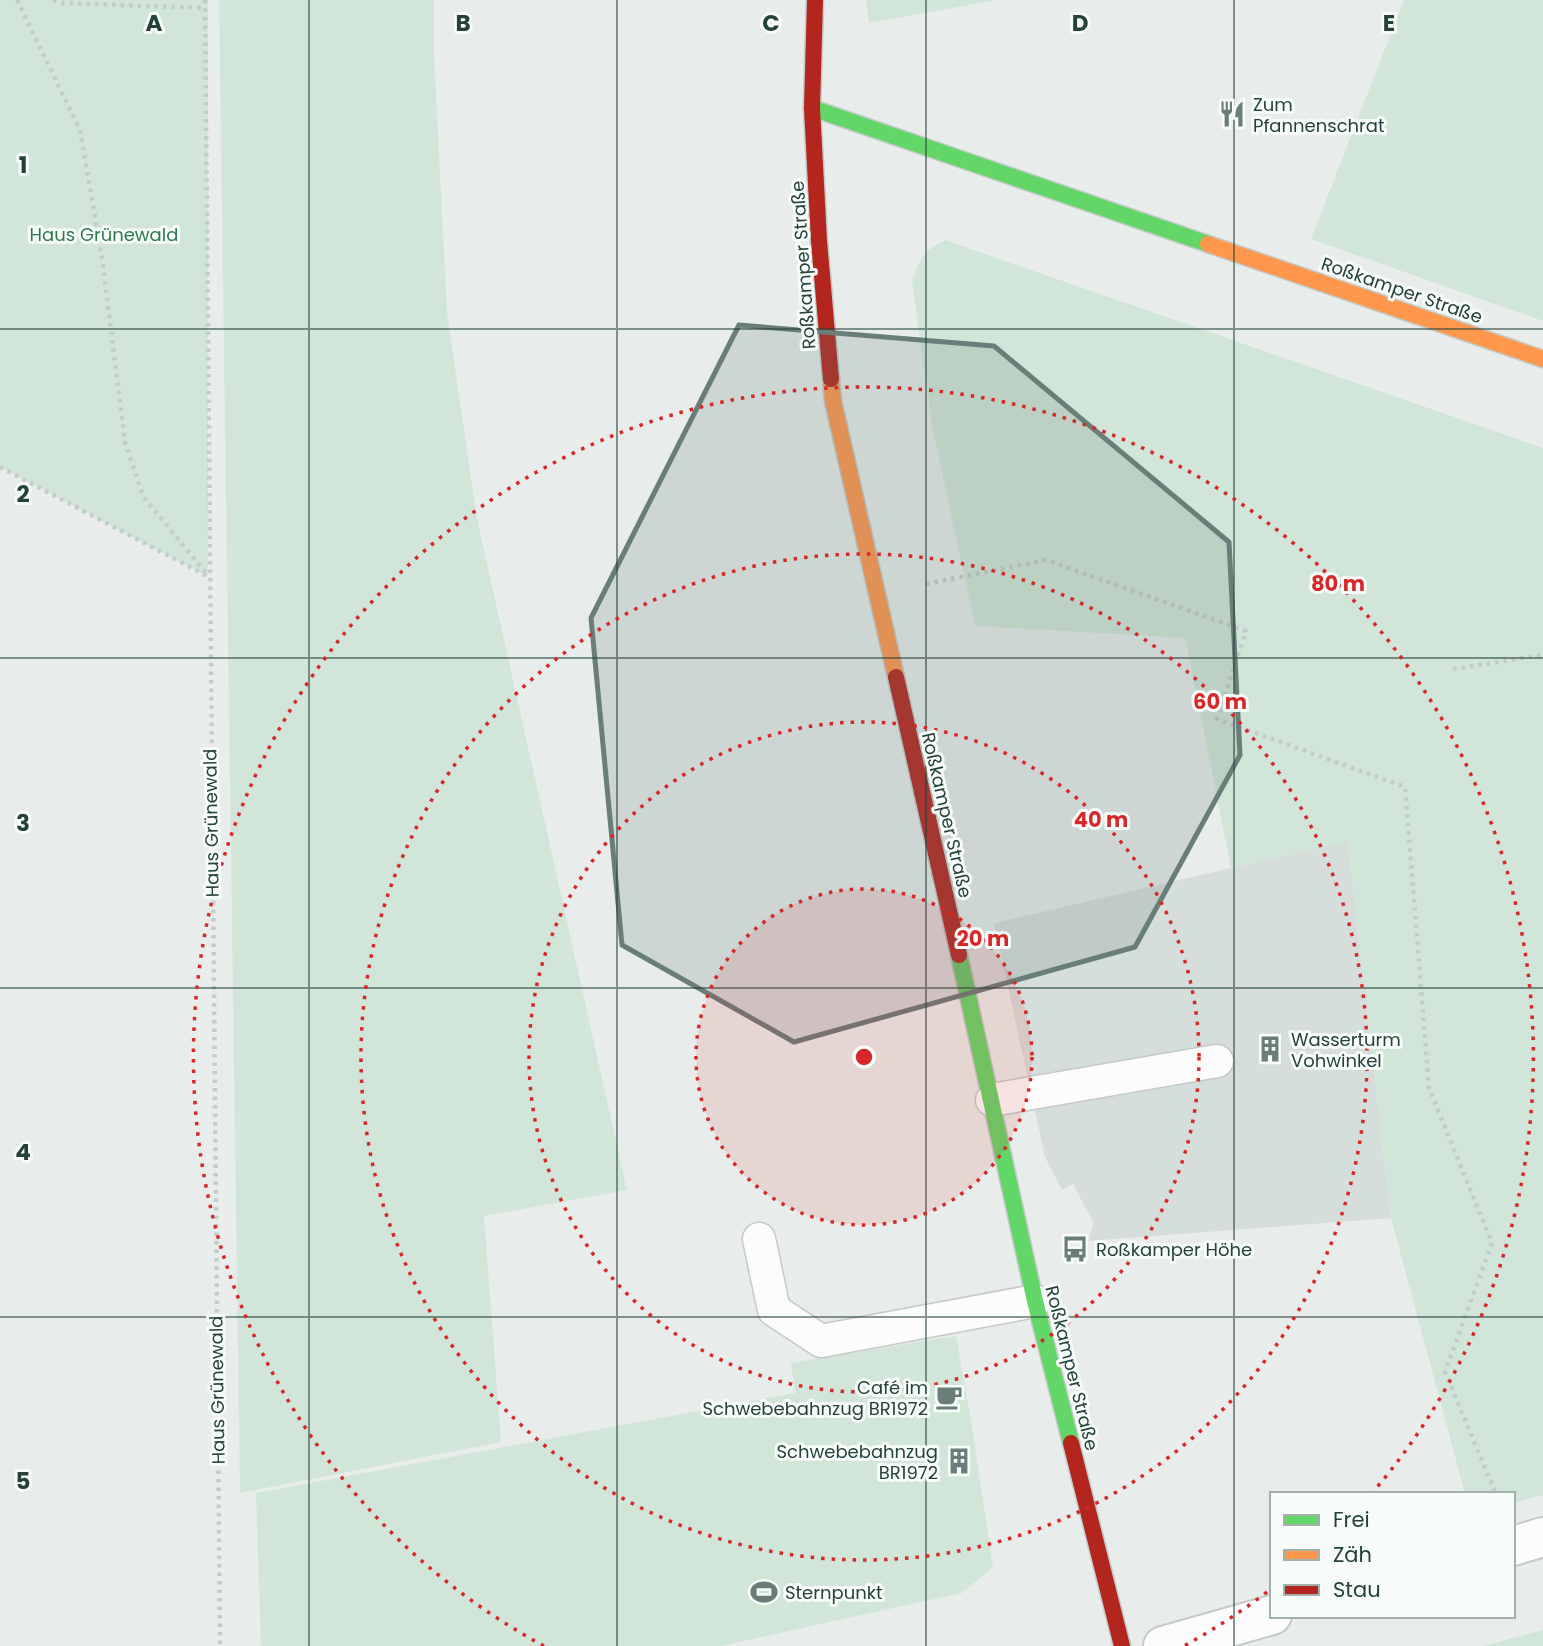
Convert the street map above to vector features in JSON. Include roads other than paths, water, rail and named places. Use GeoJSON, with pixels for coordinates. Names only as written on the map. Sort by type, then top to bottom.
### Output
{"type":"FeatureCollection","features":[{"type":"Feature","properties":{"kind":"street","name":"Roßkamper Straße"},"geometry":{"type":"LineString","coordinates":[[815,0],[813,108],[819,241],[833,401],[1035,1301],[1122,1646]]}},
{"type":"Feature","properties":{"kind":"street","name":"Roßkamper Straße"},"geometry":{"type":"LineString","coordinates":[[813,108],[1543,359]]}},
{"type":"Feature","properties":{"kind":"street"},"geometry":{"type":"LineString","coordinates":[[1515,1545],[1543,1537]]}},
{"type":"Feature","properties":{"kind":"street"},"geometry":{"type":"LineString","coordinates":[[1163,1646],[1270,1616]]}},
{"type":"Feature","properties":{"kind":"lane"},"geometry":{"type":"LineString","coordinates":[[992,1100],[1217,1061]]}},
{"type":"Feature","properties":{"kind":"lane"},"geometry":{"type":"LineString","coordinates":[[759,1239],[774,1310],[821,1341],[1035,1301]]}},
{"type":"Feature","properties":{"kind":"place","name":"Zum Pfannenschrat"},"geometry":{"type":"Point","coordinates":[1232,114]}},
{"type":"Feature","properties":{"kind":"place","name":"Wasserturm Vohwinkel"},"geometry":{"type":"Point","coordinates":[1270,1049]}},
{"type":"Feature","properties":{"kind":"place","name":"Roßkamper Höhe"},"geometry":{"type":"Point","coordinates":[1075,1249]}},
{"type":"Feature","properties":{"kind":"place","name":"Café im Schwebebahnzug BR1972"},"geometry":{"type":"Point","coordinates":[949,1397]}},
{"type":"Feature","properties":{"kind":"place","name":"Schwebebahnzug BR1972"},"geometry":{"type":"Point","coordinates":[959,1461]}},
{"type":"Feature","properties":{"kind":"place","name":"Sternpunkt"},"geometry":{"type":"Point","coordinates":[764,1592]}},
{"type":"Feature","properties":{"kind":"park label","name":"Haus Grünewald"},"geometry":{"type":"Point","coordinates":[104,234]}}]}
